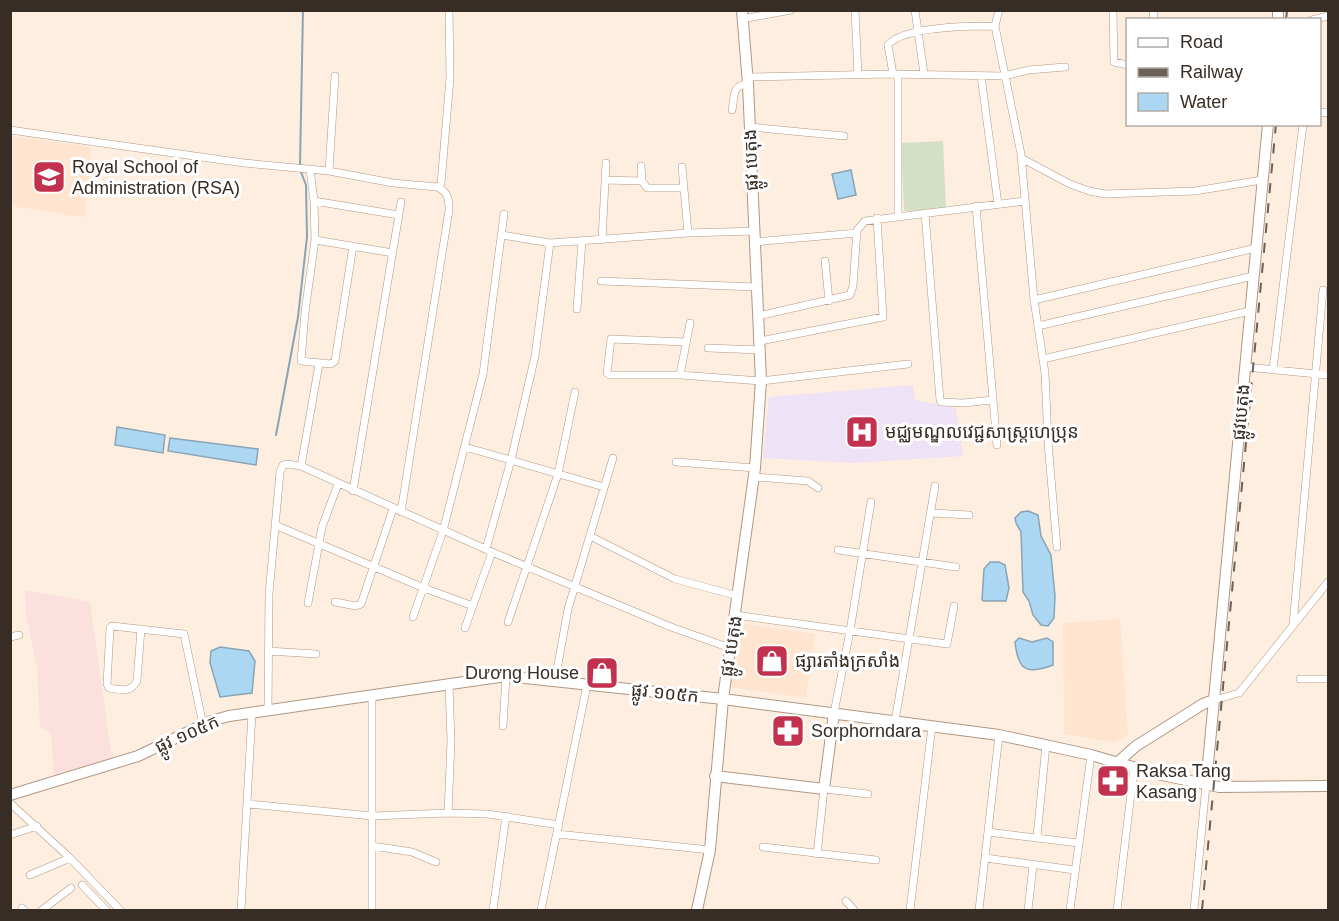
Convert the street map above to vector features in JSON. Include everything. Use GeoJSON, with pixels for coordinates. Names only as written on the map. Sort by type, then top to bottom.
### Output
{"type":"FeatureCollection","features":[{"type":"Feature","properties":{"kind":"main road","name":"ផ្លូវ បេតុង"},"geometry":{"type":"LineString","coordinates":[[697,910],[710,850],[723,699],[755,472],[761,381],[750,127],[742,15]]}},
{"type":"Feature","properties":{"kind":"main road","name":"ផ្លូវបេតុង"},"geometry":{"type":"LineString","coordinates":[[1206,785],[1268,126]]}},
{"type":"Feature","properties":{"kind":"main road","name":"ផ្លូវ ១០៥ក"},"geometry":{"type":"LineString","coordinates":[[10,795],[138,756],[203,725],[229,716],[506,676],[723,699],[999,735],[1219,787],[1329,786]]}},
{"type":"Feature","properties":{"kind":"main road"},"geometry":{"type":"LineString","coordinates":[[1117,763],[1136,746],[1203,704],[1214,700]]}},
{"type":"Feature","properties":{"kind":"main road"},"geometry":{"type":"LineString","coordinates":[[715,776],[824,789],[834,713]]}},
{"type":"Feature","properties":{"kind":"street"},"geometry":{"type":"LineString","coordinates":[[437,187],[441,184],[447,130],[450,78],[449,10]]}},
{"type":"Feature","properties":{"kind":"street"},"geometry":{"type":"LineString","coordinates":[[742,15],[791,10]]}},
{"type":"Feature","properties":{"kind":"street"},"geometry":{"type":"LineString","coordinates":[[855,10],[858,75]]}},
{"type":"Feature","properties":{"kind":"street"},"geometry":{"type":"LineString","coordinates":[[915,10],[924,74]]}},
{"type":"Feature","properties":{"kind":"street"},"geometry":{"type":"LineString","coordinates":[[999,10],[995,26],[1022,158],[1034,300],[1043,358],[1057,547]]}},
{"type":"Feature","properties":{"kind":"street"},"geometry":{"type":"LineString","coordinates":[[1113,10],[1114,62],[1126,65]]}},
{"type":"Feature","properties":{"kind":"street"},"geometry":{"type":"LineString","coordinates":[[898,216],[895,74],[888,45],[900,36],[917,32],[995,26]]}},
{"type":"Feature","properties":{"kind":"street"},"geometry":{"type":"LineString","coordinates":[[732,110],[736,88],[747,80],[895,74],[1004,76],[1029,70],[1065,67]]}},
{"type":"Feature","properties":{"kind":"street"},"geometry":{"type":"LineString","coordinates":[[328,171],[335,76]]}},
{"type":"Feature","properties":{"kind":"street"},"geometry":{"type":"LineString","coordinates":[[981,76],[998,204]]}},
{"type":"Feature","properties":{"kind":"street"},"geometry":{"type":"LineString","coordinates":[[1273,369],[1303,126]]}},
{"type":"Feature","properties":{"kind":"street"},"geometry":{"type":"LineString","coordinates":[[750,127],[844,136]]}},
{"type":"Feature","properties":{"kind":"street"},"geometry":{"type":"LineString","coordinates":[[10,130],[224,160],[328,171],[393,183],[437,187],[444,190],[449,210],[397,511],[361,604],[356,606],[335,602]]}},
{"type":"Feature","properties":{"kind":"street"},"geometry":{"type":"LineString","coordinates":[[1022,158],[1070,184],[1105,194],[1195,191],[1262,180]]}},
{"type":"Feature","properties":{"kind":"street"},"geometry":{"type":"LineString","coordinates":[[603,240],[606,163]]}},
{"type":"Feature","properties":{"kind":"street"},"geometry":{"type":"LineString","coordinates":[[641,165],[642,181],[650,189],[684,188]]}},
{"type":"Feature","properties":{"kind":"street"},"geometry":{"type":"LineString","coordinates":[[682,167],[688,233]]}},
{"type":"Feature","properties":{"kind":"street"},"geometry":{"type":"LineString","coordinates":[[309,169],[314,201],[315,240],[301,361],[333,364],[336,359],[353,246]]}},
{"type":"Feature","properties":{"kind":"street"},"geometry":{"type":"LineString","coordinates":[[605,180],[642,181]]}},
{"type":"Feature","properties":{"kind":"street"},"geometry":{"type":"LineString","coordinates":[[314,201],[399,215]]}},
{"type":"Feature","properties":{"kind":"street"},"geometry":{"type":"LineString","coordinates":[[758,316],[829,301],[851,293],[857,233],[859,225],[865,221],[1025,201]]}},
{"type":"Feature","properties":{"kind":"street"},"geometry":{"type":"LineString","coordinates":[[353,491],[401,202]]}},
{"type":"Feature","properties":{"kind":"street"},"geometry":{"type":"LineString","coordinates":[[976,206],[997,445]]}},
{"type":"Feature","properties":{"kind":"street"},"geometry":{"type":"LineString","coordinates":[[925,213],[940,400],[963,403],[993,400]]}},
{"type":"Feature","properties":{"kind":"street"},"geometry":{"type":"LineString","coordinates":[[413,617],[443,531],[483,374],[504,214]]}},
{"type":"Feature","properties":{"kind":"street"},"geometry":{"type":"LineString","coordinates":[[708,348],[760,345],[883,317],[877,218]]}},
{"type":"Feature","properties":{"kind":"street"},"geometry":{"type":"LineString","coordinates":[[502,236],[550,243],[688,233],[754,236],[857,233]]}},
{"type":"Feature","properties":{"kind":"street"},"geometry":{"type":"LineString","coordinates":[[315,240],[393,253]]}},
{"type":"Feature","properties":{"kind":"street"},"geometry":{"type":"LineString","coordinates":[[577,309],[582,241]]}},
{"type":"Feature","properties":{"kind":"street"},"geometry":{"type":"LineString","coordinates":[[465,628],[489,551],[535,356],[550,243]]}},
{"type":"Feature","properties":{"kind":"street"},"geometry":{"type":"LineString","coordinates":[[1034,300],[1256,248]]}},
{"type":"Feature","properties":{"kind":"street"},"geometry":{"type":"LineString","coordinates":[[825,261],[829,301]]}},
{"type":"Feature","properties":{"kind":"street"},"geometry":{"type":"LineString","coordinates":[[1038,326],[1253,276]]}},
{"type":"Feature","properties":{"kind":"street"},"geometry":{"type":"LineString","coordinates":[[602,280],[756,287]]}},
{"type":"Feature","properties":{"kind":"street"},"geometry":{"type":"LineString","coordinates":[[1293,625],[1323,290]]}},
{"type":"Feature","properties":{"kind":"street"},"geometry":{"type":"LineString","coordinates":[[1043,358],[1250,311]]}},
{"type":"Feature","properties":{"kind":"street"},"geometry":{"type":"LineString","coordinates":[[680,375],[690,323]]}},
{"type":"Feature","properties":{"kind":"street"},"geometry":{"type":"LineString","coordinates":[[686,342],[611,339],[608,374],[680,375],[761,381],[908,364]]}},
{"type":"Feature","properties":{"kind":"street"},"geometry":{"type":"LineString","coordinates":[[301,466],[319,364]]}},
{"type":"Feature","properties":{"kind":"street"},"geometry":{"type":"LineString","coordinates":[[1245,367],[1329,375]]}},
{"type":"Feature","properties":{"kind":"street"},"geometry":{"type":"LineString","coordinates":[[508,622],[558,474],[575,392]]}},
{"type":"Feature","properties":{"kind":"street"},"geometry":{"type":"LineString","coordinates":[[465,447],[604,488]]}},
{"type":"Feature","properties":{"kind":"street"},"geometry":{"type":"LineString","coordinates":[[555,681],[568,609],[613,458]]}},
{"type":"Feature","properties":{"kind":"street"},"geometry":{"type":"LineString","coordinates":[[676,462],[808,481],[818,488]]}},
{"type":"Feature","properties":{"kind":"street"},"geometry":{"type":"LineString","coordinates":[[268,711],[269,594],[280,472],[284,465],[288,464],[301,466],[397,511],[671,627],[730,648]]}},
{"type":"Feature","properties":{"kind":"street"},"geometry":{"type":"LineString","coordinates":[[308,603],[322,527],[338,484]]}},
{"type":"Feature","properties":{"kind":"street"},"geometry":{"type":"LineString","coordinates":[[896,722],[935,486]]}},
{"type":"Feature","properties":{"kind":"street"},"geometry":{"type":"LineString","coordinates":[[834,713],[871,502]]}},
{"type":"Feature","properties":{"kind":"street"},"geometry":{"type":"LineString","coordinates":[[932,513],[969,515]]}},
{"type":"Feature","properties":{"kind":"street"},"geometry":{"type":"LineString","coordinates":[[275,525],[424,588],[473,606]]}},
{"type":"Feature","properties":{"kind":"street"},"geometry":{"type":"LineString","coordinates":[[590,536],[675,579],[738,596]]}},
{"type":"Feature","properties":{"kind":"street"},"geometry":{"type":"LineString","coordinates":[[838,550],[956,567]]}},
{"type":"Feature","properties":{"kind":"street"},"geometry":{"type":"LineString","coordinates":[[1214,700],[1239,693],[1329,582]]}},
{"type":"Feature","properties":{"kind":"street"},"geometry":{"type":"LineString","coordinates":[[735,615],[947,644],[954,606]]}},
{"type":"Feature","properties":{"kind":"street"},"geometry":{"type":"LineString","coordinates":[[141,629],[137,681],[133,688],[128,691],[109,688],[106,684],[110,628],[141,629],[184,634],[203,725]]}},
{"type":"Feature","properties":{"kind":"street"},"geometry":{"type":"LineString","coordinates":[[10,637],[19,635]]}},
{"type":"Feature","properties":{"kind":"street"},"geometry":{"type":"LineString","coordinates":[[268,651],[316,654]]}},
{"type":"Feature","properties":{"kind":"street"},"geometry":{"type":"LineString","coordinates":[[503,726],[506,676]]}},
{"type":"Feature","properties":{"kind":"street"},"geometry":{"type":"LineString","coordinates":[[1300,679],[1329,679]]}},
{"type":"Feature","properties":{"kind":"street"},"geometry":{"type":"LineString","coordinates":[[448,813],[451,752],[449,684]]}},
{"type":"Feature","properties":{"kind":"street"},"geometry":{"type":"LineString","coordinates":[[541,910],[587,685]]}},
{"type":"Feature","properties":{"kind":"street"},"geometry":{"type":"LineString","coordinates":[[372,695],[372,910]]}},
{"type":"Feature","properties":{"kind":"street"},"geometry":{"type":"LineString","coordinates":[[241,910],[252,713]]}},
{"type":"Feature","properties":{"kind":"street"},"geometry":{"type":"LineString","coordinates":[[910,910],[932,726]]}},
{"type":"Feature","properties":{"kind":"street"},"geometry":{"type":"LineString","coordinates":[[979,910],[999,735]]}},
{"type":"Feature","properties":{"kind":"street"},"geometry":{"type":"LineString","coordinates":[[1037,837],[1046,745]]}},
{"type":"Feature","properties":{"kind":"street"},"geometry":{"type":"LineString","coordinates":[[1070,910],[1091,755]]}},
{"type":"Feature","properties":{"kind":"street"},"geometry":{"type":"LineString","coordinates":[[1117,910],[1134,768]]}},
{"type":"Feature","properties":{"kind":"street"},"geometry":{"type":"LineString","coordinates":[[1194,910],[1206,785]]}},
{"type":"Feature","properties":{"kind":"street"},"geometry":{"type":"LineString","coordinates":[[817,854],[824,789],[868,794]]}},
{"type":"Feature","properties":{"kind":"street"},"geometry":{"type":"LineString","coordinates":[[10,803],[70,858],[120,910]]}},
{"type":"Feature","properties":{"kind":"street"},"geometry":{"type":"LineString","coordinates":[[248,804],[372,816],[448,813],[506,816],[559,825]]}},
{"type":"Feature","properties":{"kind":"street"},"geometry":{"type":"LineString","coordinates":[[493,910],[506,816]]}},
{"type":"Feature","properties":{"kind":"street"},"geometry":{"type":"LineString","coordinates":[[10,835],[37,826]]}},
{"type":"Feature","properties":{"kind":"street"},"geometry":{"type":"LineString","coordinates":[[988,832],[1078,843]]}},
{"type":"Feature","properties":{"kind":"street"},"geometry":{"type":"LineString","coordinates":[[557,834],[710,850]]}},
{"type":"Feature","properties":{"kind":"street"},"geometry":{"type":"LineString","coordinates":[[372,846],[412,852],[436,862]]}},
{"type":"Feature","properties":{"kind":"street"},"geometry":{"type":"LineString","coordinates":[[763,847],[876,860]]}},
{"type":"Feature","properties":{"kind":"street"},"geometry":{"type":"LineString","coordinates":[[30,875],[70,858]]}},
{"type":"Feature","properties":{"kind":"street"},"geometry":{"type":"LineString","coordinates":[[985,858],[1075,870]]}},
{"type":"Feature","properties":{"kind":"street"},"geometry":{"type":"LineString","coordinates":[[1028,910],[1033,865]]}},
{"type":"Feature","properties":{"kind":"street"},"geometry":{"type":"LineString","coordinates":[[82,885],[106,910]]}},
{"type":"Feature","properties":{"kind":"street"},"geometry":{"type":"LineString","coordinates":[[42,910],[71,888]]}},
{"type":"Feature","properties":{"kind":"street"},"geometry":{"type":"LineString","coordinates":[[846,901],[854,910]]}},
{"type":"Feature","properties":{"kind":"shaded area","name":"Royal School of Administration (RSA)"},"geometry":{"type":"Polygon","coordinates":[[[11,136],[91,147],[85,217],[11,206],[11,136]]]}},
{"type":"Feature","properties":{"kind":"shaded area","name":"មជ្ឈមណ្ឌលវេជ្ជសាស្ត្រហេប្រុន"},"geometry":{"type":"Polygon","coordinates":[[[913,385],[915,400],[956,408],[963,456],[853,463],[763,458],[769,397],[913,385]]]}},
{"type":"Feature","properties":{"kind":"shaded area"},"geometry":{"type":"Polygon","coordinates":[[[25,590],[90,602],[112,758],[54,775],[51,733],[40,727],[37,668],[26,615],[25,590]]]}},
{"type":"Feature","properties":{"kind":"shaded area"},"geometry":{"type":"Polygon","coordinates":[[[1120,619],[1128,735],[1115,743],[1064,734],[1063,623],[1120,619]]]}},
{"type":"Feature","properties":{"kind":"shaded area","name":"ផ្សារតាំងក្រសាំង"},"geometry":{"type":"Polygon","coordinates":[[[738,623],[815,634],[806,698],[729,687],[738,623]]]}},
{"type":"Feature","properties":{"kind":"green space"},"geometry":{"type":"Polygon","coordinates":[[[943,141],[946,209],[904,211],[901,143],[943,141]]]}},
{"type":"Feature","properties":{"kind":"water"},"geometry":{"type":"Polygon","coordinates":[[[851,170],[856,195],[838,199],[832,174],[851,170]]]}},
{"type":"Feature","properties":{"kind":"water"},"geometry":{"type":"Polygon","coordinates":[[[117,427],[165,435],[163,453],[115,445],[117,427]]]}},
{"type":"Feature","properties":{"kind":"water"},"geometry":{"type":"Polygon","coordinates":[[[170,438],[258,449],[256,465],[168,451],[170,438]]]}},
{"type":"Feature","properties":{"kind":"water"},"geometry":{"type":"Polygon","coordinates":[[[1028,511],[1038,515],[1041,536],[1051,555],[1055,596],[1054,618],[1048,626],[1041,625],[1033,615],[1029,601],[1023,592],[1021,532],[1015,518],[1021,512],[1028,511]]]}},
{"type":"Feature","properties":{"kind":"water"},"geometry":{"type":"Polygon","coordinates":[[[990,562],[1005,565],[1009,588],[1006,601],[982,600],[984,569],[990,562]]]}},
{"type":"Feature","properties":{"kind":"water"},"geometry":{"type":"Polygon","coordinates":[[[1019,638],[1032,642],[1047,638],[1053,642],[1053,665],[1030,670],[1021,665],[1015,642],[1019,638]]]}},
{"type":"Feature","properties":{"kind":"water"},"geometry":{"type":"Polygon","coordinates":[[[220,647],[249,651],[255,661],[252,693],[220,697],[210,663],[211,651],[220,647]]]}},
{"type":"Feature","properties":{"kind":"waterway"},"geometry":{"type":"LineString","coordinates":[[300,166],[303,10]]}},
{"type":"Feature","properties":{"kind":"waterway"},"geometry":{"type":"LineString","coordinates":[[276,435],[298,317],[307,237],[306,185],[301,172]]}},
{"type":"Feature","properties":{"kind":"railway"},"geometry":{"type":"LineString","coordinates":[[1286,18],[1287,10]]}},
{"type":"Feature","properties":{"kind":"railway"},"geometry":{"type":"LineString","coordinates":[[1202,910],[1276,126]]}},
{"type":"Feature","properties":{"kind":"place","name":"Royal School of Administration (RSA)"},"geometry":{"type":"Point","coordinates":[49,177]}},
{"type":"Feature","properties":{"kind":"place","name":"មជ្ឈមណ្ឌលវេជ្ជសាស្ត្រហេប្រុន"},"geometry":{"type":"Point","coordinates":[862,432]}},
{"type":"Feature","properties":{"kind":"place","name":"ផ្សារតាំងក្រសាំង"},"geometry":{"type":"Point","coordinates":[772,661]}},
{"type":"Feature","properties":{"kind":"place","name":"Dương House"},"geometry":{"type":"Point","coordinates":[602,673]}},
{"type":"Feature","properties":{"kind":"place","name":"Sorphorndara"},"geometry":{"type":"Point","coordinates":[788,731]}},
{"type":"Feature","properties":{"kind":"place","name":"Raksa Tang Kasang"},"geometry":{"type":"Point","coordinates":[1113,781]}}]}
